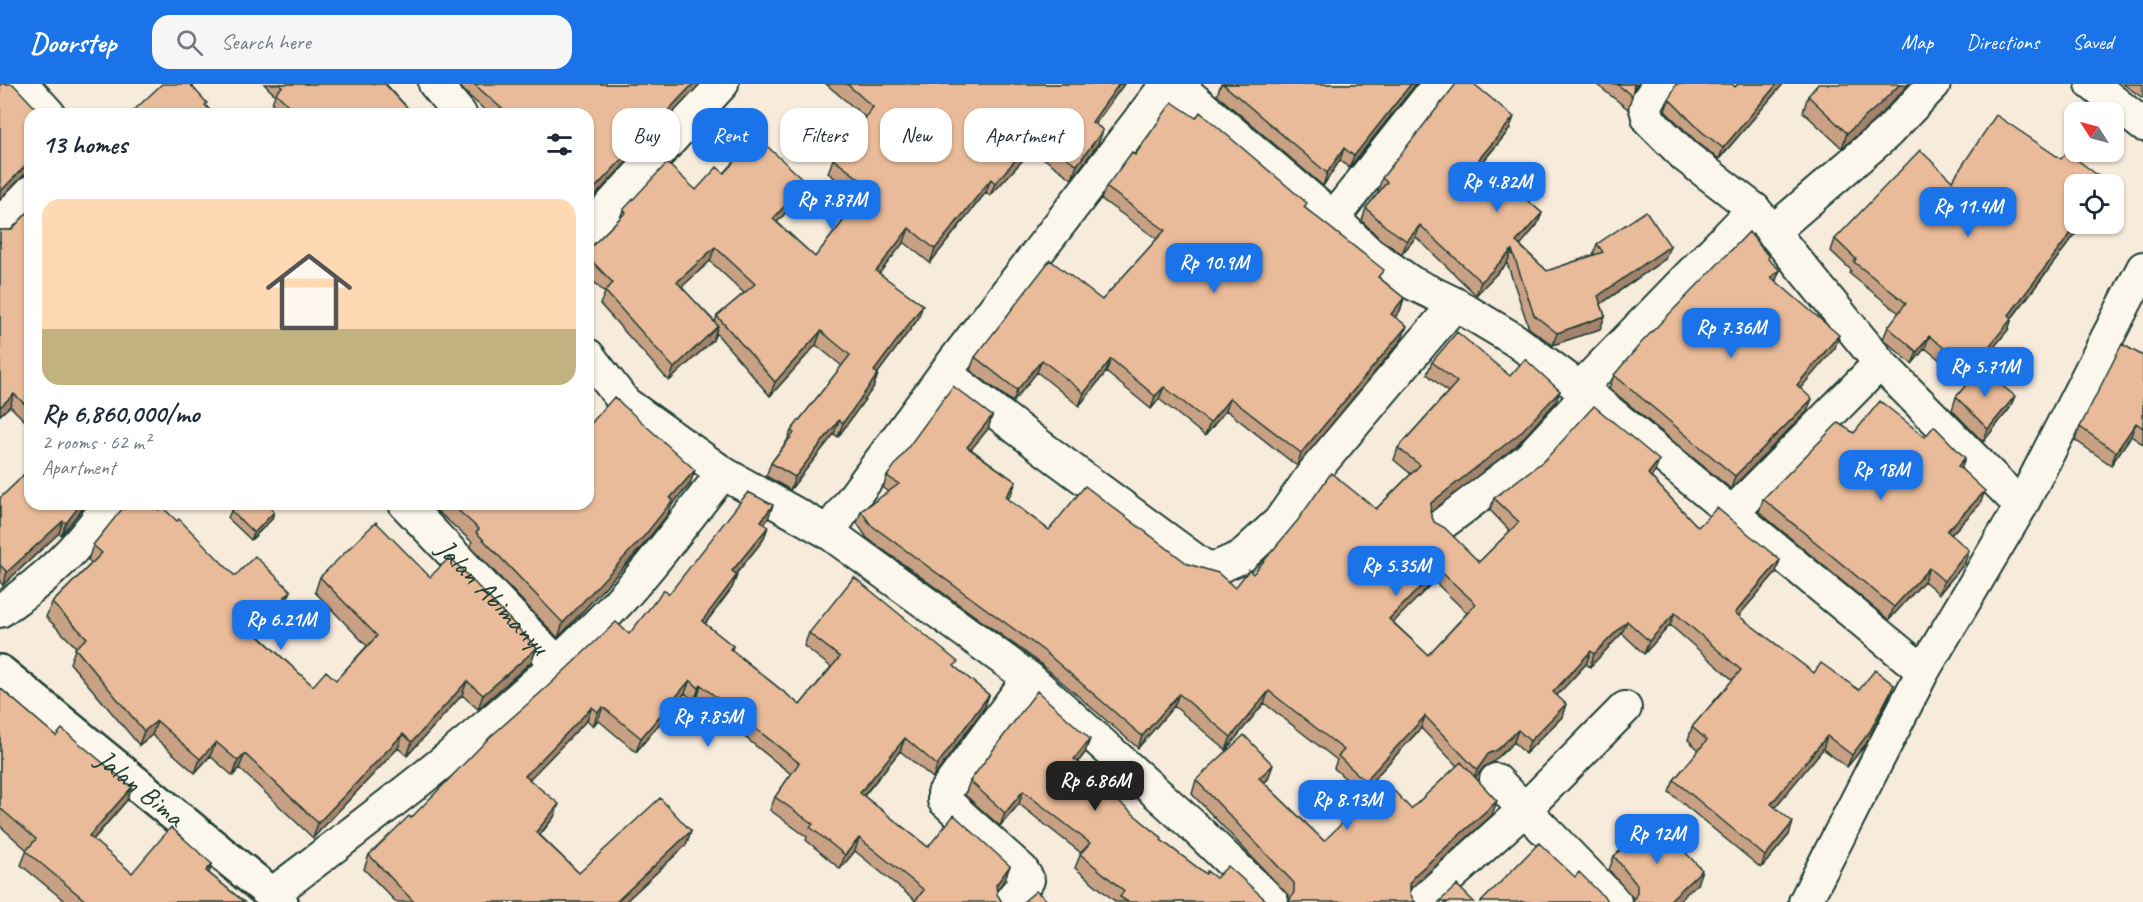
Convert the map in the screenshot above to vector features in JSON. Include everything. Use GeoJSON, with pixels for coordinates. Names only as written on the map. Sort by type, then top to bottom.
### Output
{"type":"FeatureCollection","features":[{"type":"Feature","properties":{"kind":"street"},"geometry":{"type":"LineString","coordinates":[[22,84],[44,108]]}},
{"type":"Feature","properties":{"kind":"street"},"geometry":{"type":"LineString","coordinates":[[594,223],[722,84]]}},
{"type":"Feature","properties":{"kind":"street"},"geometry":{"type":"LineString","coordinates":[[828,532],[945,373],[1167,84]]}},
{"type":"Feature","properties":{"kind":"street"},"geometry":{"type":"LineString","coordinates":[[1176,84],[1333,218],[1369,252],[1404,277],[1515,340],[1584,391],[1923,671]]}},
{"type":"Feature","properties":{"kind":"street"},"geometry":{"type":"LineString","coordinates":[[1333,218],[1439,84]]}},
{"type":"Feature","properties":{"kind":"street"},"geometry":{"type":"LineString","coordinates":[[1659,84],[1645,105],[1648,120],[1685,156],[1763,220],[1880,363],[2021,506]]}},
{"type":"Feature","properties":{"kind":"street"},"geometry":{"type":"LineString","coordinates":[[1443,523],[1521,465],[1584,391],[1763,220],[1887,133],[1934,84]]}},
{"type":"Feature","properties":{"kind":"street"},"geometry":{"type":"LineString","coordinates":[[2092,84],[2143,125]]}},
{"type":"Feature","properties":{"kind":"street"},"geometry":{"type":"LineString","coordinates":[[0,225],[24,199]]}},
{"type":"Feature","properties":{"kind":"street"},"geometry":{"type":"LineString","coordinates":[[1805,902],[1923,671],[2021,506],[2143,268]]}},
{"type":"Feature","properties":{"kind":"street"},"geometry":{"type":"LineString","coordinates":[[945,373],[1203,566],[1216,568],[1241,557],[1279,522],[1317,468],[1455,304]]}},
{"type":"Feature","properties":{"kind":"street"},"geometry":{"type":"LineString","coordinates":[[594,363],[625,403],[723,473],[828,532],[1029,678],[1191,824],[1272,902]]}},
{"type":"Feature","properties":{"kind":"street"},"geometry":{"type":"LineString","coordinates":[[1732,512],[1880,363]]}},
{"type":"Feature","properties":{"kind":"street"},"geometry":{"type":"LineString","coordinates":[[276,898],[416,785],[557,663],[612,609],[723,473]]}},
{"type":"Feature","properties":{"kind":"street"},"geometry":{"type":"LineString","coordinates":[[0,611],[42,581],[74,551],[105,510]]}},
{"type":"Feature","properties":{"kind":"street","name":"Jalan Abimanyu"},"geometry":{"type":"LineString","coordinates":[[411,510],[557,663]]}},
{"type":"Feature","properties":{"kind":"street","name":"Jalan Bima"},"geometry":{"type":"LineString","coordinates":[[0,672],[276,898]]}},
{"type":"Feature","properties":{"kind":"street"},"geometry":{"type":"LineString","coordinates":[[1009,902],[1028,880],[1022,870],[944,800],[948,787],[1029,678]]}},
{"type":"Feature","properties":{"kind":"street"},"geometry":{"type":"LineString","coordinates":[[1422,902],[1525,809],[1625,708]]}},
{"type":"Feature","properties":{"kind":"street"},"geometry":{"type":"LineString","coordinates":[[1496,780],[1615,902]]}},
{"type":"Feature","properties":{"kind":"building"},"geometry":{"type":"Polygon","coordinates":[[[0,84],[13,84],[35,108],[24,108],[24,167],[0,192],[0,84]]]}},
{"type":"Feature","properties":{"kind":"building"},"geometry":{"type":"Polygon","coordinates":[[[162,84],[190,84],[207,103],[205,105],[208,108],[136,108],[162,84]]]}},
{"type":"Feature","properties":{"kind":"building"},"geometry":{"type":"Polygon","coordinates":[[[279,84],[385,84],[407,108],[291,108],[276,93],[282,87],[279,84]]]}},
{"type":"Feature","properties":{"kind":"building"},"geometry":{"type":"Polygon","coordinates":[[[474,84],[693,84],[670,108],[612,108],[612,162],[620,162],[595,188],[594,108],[501,108],[474,84]]]}},
{"type":"Feature","properties":{"kind":"building"},"geometry":{"type":"Polygon","coordinates":[[[847,84],[1119,84],[1092,122],[1103,130],[1084,156],[1084,108],[964,108],[964,162],[1014,162],[995,183],[991,179],[935,249],[909,228],[876,271],[923,305],[874,371],[878,374],[843,423],[839,420],[795,477],[771,463],[794,433],[791,431],[850,355],[821,331],[775,382],[717,316],[755,284],[715,247],[677,282],[718,326],[674,368],[605,291],[613,283],[594,263],[594,244],[626,212],[623,210],[667,163],[696,190],[717,167],[724,173],[734,162],[768,162],[768,147],[780,158],[780,162],[784,162],[806,182],[773,219],[815,257],[870,187],[837,162],[868,162],[868,114],[873,107],[847,84]]]}},
{"type":"Feature","properties":{"kind":"building"},"geometry":{"type":"Polygon","coordinates":[[[1223,84],[1411,84],[1354,156],[1344,148],[1327,173],[1223,84]]]}},
{"type":"Feature","properties":{"kind":"building"},"geometry":{"type":"Polygon","coordinates":[[[1456,84],[1474,84],[1514,117],[1479,159],[1542,213],[1516,242],[1547,271],[1603,252],[1597,244],[1646,211],[1670,246],[1598,296],[1605,316],[1557,333],[1534,315],[1512,250],[1481,282],[1420,225],[1407,241],[1385,226],[1366,208],[1387,182],[1382,178],[1456,84]]]}},
{"type":"Feature","properties":{"kind":"building"},"geometry":{"type":"Polygon","coordinates":[[[1617,84],[1634,84],[1632,96],[1617,84]]]}},
{"type":"Feature","properties":{"kind":"building"},"geometry":{"type":"Polygon","coordinates":[[[1676,84],[1732,84],[1735,87],[1738,84],[1777,84],[1723,148],[1701,131],[1669,99],[1676,84]]]}},
{"type":"Feature","properties":{"kind":"building"},"geometry":{"type":"Polygon","coordinates":[[[1818,84],[1900,84],[1847,133],[1808,96],[1818,84]]]}},
{"type":"Feature","properties":{"kind":"building"},"geometry":{"type":"Polygon","coordinates":[[[1172,102],[1196,118],[1200,112],[1307,203],[1304,207],[1384,270],[1378,277],[1404,298],[1391,314],[1407,326],[1301,453],[1230,398],[1210,423],[1164,387],[1155,396],[1111,359],[1084,393],[1042,360],[1017,390],[975,357],[1050,260],[1102,300],[1165,230],[1106,187],[1132,152],[1135,155],[1172,102]]]}},
{"type":"Feature","properties":{"kind":"building"},"geometry":{"type":"Polygon","coordinates":[[[1996,115],[2061,159],[2064,156],[2064,162],[2080,162],[2096,174],[2064,174],[2064,234],[2070,234],[2009,315],[2012,318],[1971,369],[1929,336],[1917,352],[1888,327],[1906,303],[1854,262],[1856,259],[1835,239],[1920,150],[1952,181],[1996,115]]]}},
{"type":"Feature","properties":{"kind":"building"},"geometry":{"type":"Polygon","coordinates":[[[24,216],[24,403],[14,394],[0,407],[0,230],[11,230],[24,216]]]}},
{"type":"Feature","properties":{"kind":"building"},"geometry":{"type":"Polygon","coordinates":[[[1749,232],[1769,257],[1768,259],[1780,270],[1771,277],[1839,335],[1797,385],[1812,399],[1735,476],[1614,375],[1642,342],[1749,232]]]}},
{"type":"Feature","properties":{"kind":"building"},"geometry":{"type":"Polygon","coordinates":[[[1457,332],[1510,376],[1525,359],[1560,391],[1520,433],[1431,503],[1430,512],[1434,522],[1445,528],[1479,562],[1519,522],[1494,498],[1546,459],[1594,406],[1659,460],[1648,474],[1698,527],[1717,508],[1780,560],[1735,613],[1814,673],[1821,663],[1859,690],[1875,670],[1894,685],[1870,731],[1852,755],[1827,736],[1771,804],[1793,822],[1765,856],[1674,780],[1707,740],[1692,727],[1741,670],[1675,613],[1649,641],[1627,621],[1594,654],[1591,651],[1553,692],[1566,704],[1530,741],[1518,730],[1497,750],[1488,754],[1477,770],[1425,716],[1365,781],[1338,756],[1344,750],[1269,691],[1231,737],[1179,694],[1142,736],[1044,651],[871,525],[861,511],[899,484],[887,476],[953,386],[992,416],[967,447],[1016,482],[1005,497],[1049,530],[1085,486],[1188,564],[1218,573],[1235,588],[1249,570],[1253,574],[1298,520],[1331,473],[1376,509],[1420,465],[1398,448],[1457,382],[1432,362],[1457,332]],[[1438,569],[1389,619],[1428,655],[1476,604],[1438,569]]]}},
{"type":"Feature","properties":{"kind":"building"},"geometry":{"type":"Polygon","coordinates":[[[2122,344],[2143,356],[2143,428],[2136,423],[2116,452],[2080,427],[2122,344]]]}},
{"type":"Feature","properties":{"kind":"building"},"geometry":{"type":"Polygon","coordinates":[[[1980,368],[2015,396],[1988,429],[1956,397],[1980,368]]]}},
{"type":"Feature","properties":{"kind":"building"},"geometry":{"type":"Polygon","coordinates":[[[614,397],[695,470],[670,498],[673,500],[645,535],[563,623],[476,532],[479,529],[458,510],[594,510],[594,420],[614,397]]]}},
{"type":"Feature","properties":{"kind":"building"},"geometry":{"type":"Polygon","coordinates":[[[1880,401],[1925,437],[1934,426],[1965,458],[1958,466],[1985,491],[1947,531],[1969,550],[1944,581],[1929,568],[1894,607],[1763,499],[1838,423],[1854,433],[1880,401]]]}},
{"type":"Feature","properties":{"kind":"building"},"geometry":{"type":"Polygon","coordinates":[[[24,474],[24,510],[76,510],[66,523],[63,521],[7,572],[0,565],[0,498],[24,474]]]}},
{"type":"Feature","properties":{"kind":"building"},"geometry":{"type":"Polygon","coordinates":[[[748,492],[773,505],[761,521],[768,527],[732,571],[737,575],[702,621],[733,646],[730,649],[800,705],[840,657],[809,633],[854,577],[958,662],[954,666],[989,695],[937,765],[905,738],[860,793],[928,847],[954,815],[1010,866],[996,885],[997,894],[1002,902],[914,902],[924,890],[859,838],[845,855],[810,827],[813,824],[775,797],[799,763],[701,685],[699,688],[690,680],[641,738],[603,707],[598,712],[592,707],[525,776],[559,804],[536,832],[579,873],[660,798],[691,831],[616,902],[414,902],[369,855],[409,816],[411,818],[490,737],[616,622],[629,634],[664,590],[669,594],[748,492]]]}},
{"type":"Feature","properties":{"kind":"building"},"geometry":{"type":"Polygon","coordinates":[[[121,510],[165,510],[177,521],[179,519],[235,576],[255,556],[291,591],[252,630],[313,686],[326,671],[336,680],[377,636],[320,577],[376,522],[430,577],[450,557],[537,648],[483,695],[467,681],[412,742],[403,734],[318,823],[245,754],[238,761],[216,742],[200,759],[157,721],[144,731],[75,648],[87,638],[52,603],[102,553],[93,545],[121,510]]]}},
{"type":"Feature","properties":{"kind":"building"},"geometry":{"type":"Polygon","coordinates":[[[272,510],[274,512],[254,533],[231,511],[272,510]]]}},
{"type":"Feature","properties":{"kind":"building"},"geometry":{"type":"Polygon","coordinates":[[[0,688],[56,736],[62,729],[132,787],[89,836],[132,873],[171,827],[212,864],[206,871],[244,902],[87,902],[26,851],[36,839],[0,808],[0,688]]]}},
{"type":"Feature","properties":{"kind":"building"},"geometry":{"type":"Polygon","coordinates":[[[1037,691],[1090,739],[1074,759],[1112,788],[1108,793],[1162,838],[1161,840],[1206,874],[1207,871],[1216,878],[1228,866],[1268,902],[1128,902],[1120,897],[1124,891],[1080,854],[1090,843],[1023,791],[1005,813],[970,781],[1037,691]]]}},
{"type":"Feature","properties":{"kind":"building"},"geometry":{"type":"Polygon","coordinates":[[[1244,735],[1273,765],[1259,778],[1324,841],[1385,781],[1411,809],[1461,762],[1497,801],[1414,876],[1410,884],[1410,893],[1416,902],[1288,902],[1294,892],[1294,883],[1196,780],[1244,735]]]}},
{"type":"Feature","properties":{"kind":"building"},"geometry":{"type":"Polygon","coordinates":[[[1654,819],[1702,870],[1668,902],[1631,902],[1637,893],[1637,885],[1614,856],[1654,819]]]}},
{"type":"Feature","properties":{"kind":"building"},"geometry":{"type":"Polygon","coordinates":[[[1539,843],[1575,877],[1579,872],[1609,902],[1481,902],[1539,843]]]}},
{"type":"Feature","properties":{"kind":"building"},"geometry":{"type":"Polygon","coordinates":[[[1457,885],[1474,902],[1439,902],[1457,885]]]}},
{"type":"Feature","properties":{"kind":"building"},"geometry":{"type":"Polygon","coordinates":[[[1036,891],[1049,902],[1023,902],[1036,891]]]}}]}
